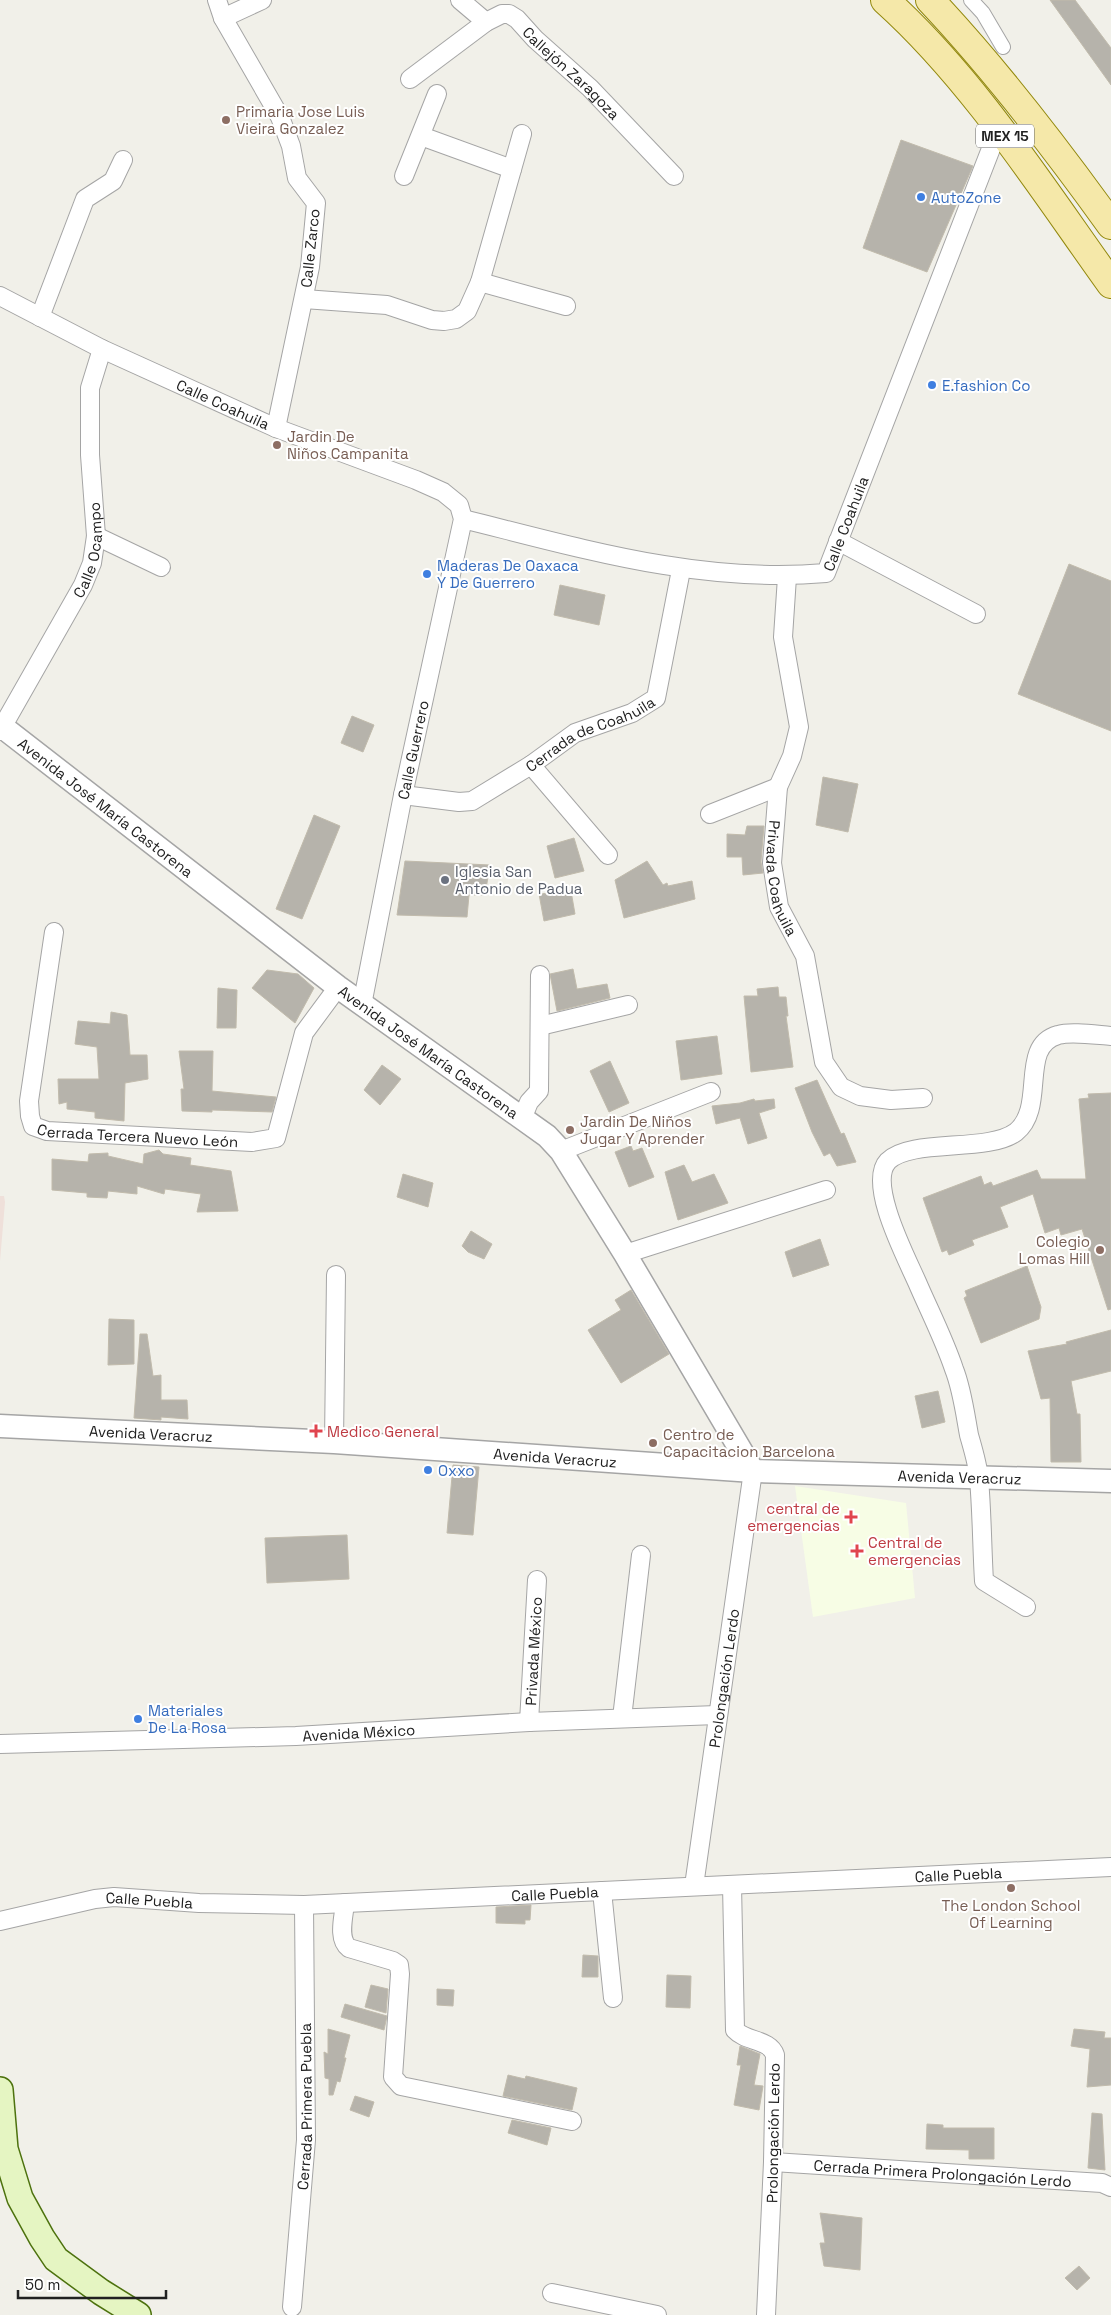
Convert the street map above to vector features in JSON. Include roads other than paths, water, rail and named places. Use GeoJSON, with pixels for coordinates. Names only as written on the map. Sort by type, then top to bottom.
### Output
{"type":"FeatureCollection","features":[{"type":"Feature","properties":{"kind":"main road","name":"MEX 15"},"geometry":{"type":"LineString","coordinates":[[885,0],[916,28],[999,128],[1111,284]]}},
{"type":"Feature","properties":{"kind":"main road","name":"MEX 15"},"geometry":{"type":"LineString","coordinates":[[930,0],[1010,92],[1063,158],[1111,225]]}},
{"type":"Feature","properties":{"kind":"main road"},"geometry":{"type":"LineString","coordinates":[[0,2090],[2,2149],[20,2198],[42,2238],[56,2259],[101,2292],[138,2315]]}},
{"type":"Feature","properties":{"kind":"street","name":"Calle Zarco"},"geometry":{"type":"LineString","coordinates":[[217,0],[223,18],[280,118],[291,146],[297,178],[316,203],[310,267],[276,428]]}},
{"type":"Feature","properties":{"kind":"street"},"geometry":{"type":"LineString","coordinates":[[223,18],[262,0]]}},
{"type":"Feature","properties":{"kind":"street"},"geometry":{"type":"LineString","coordinates":[[460,0],[486,22]]}},
{"type":"Feature","properties":{"kind":"street"},"geometry":{"type":"LineString","coordinates":[[971,0],[983,13],[1003,47]]}},
{"type":"Feature","properties":{"kind":"street","name":"Callejón Zaragoza"},"geometry":{"type":"LineString","coordinates":[[410,79],[486,22],[502,14],[509,14],[517,19],[535,39],[590,88],[674,176]]}},
{"type":"Feature","properties":{"kind":"street"},"geometry":{"type":"LineString","coordinates":[[404,176],[436,94]]}},
{"type":"Feature","properties":{"kind":"street","name":"Calle Coahuila"},"geometry":{"type":"LineString","coordinates":[[0,296],[102,349],[276,428],[416,480],[452,498],[459,505],[463,519],[639,562],[681,570],[787,577],[826,573],[999,128]]}},
{"type":"Feature","properties":{"kind":"street"},"geometry":{"type":"LineString","coordinates":[[304,299],[387,305],[432,320],[444,321],[456,319],[467,311],[480,282],[522,134]]}},
{"type":"Feature","properties":{"kind":"street"},"geometry":{"type":"LineString","coordinates":[[421,136],[512,169]]}},
{"type":"Feature","properties":{"kind":"street"},"geometry":{"type":"LineString","coordinates":[[40,317],[85,199],[113,181],[123,160]]}},
{"type":"Feature","properties":{"kind":"street"},"geometry":{"type":"LineString","coordinates":[[480,282],[566,306]]}},
{"type":"Feature","properties":{"kind":"street","name":"Calle Ocampo"},"geometry":{"type":"LineString","coordinates":[[1,728],[83,585],[92,563],[96,536],[90,455],[90,388],[102,349]]}},
{"type":"Feature","properties":{"kind":"street","name":"Calle Guerrero"},"geometry":{"type":"LineString","coordinates":[[362,1005],[403,795],[463,519]]}},
{"type":"Feature","properties":{"kind":"street"},"geometry":{"type":"LineString","coordinates":[[96,536],[162,567]]}},
{"type":"Feature","properties":{"kind":"street"},"geometry":{"type":"LineString","coordinates":[[838,541],[976,614]]}},
{"type":"Feature","properties":{"kind":"street","name":"Cerrada de Coahuila"},"geometry":{"type":"LineString","coordinates":[[403,795],[460,802],[472,801],[531,765],[575,733],[632,713],[656,698],[681,570]]}},
{"type":"Feature","properties":{"kind":"street","name":"Privada Coahuila"},"geometry":{"type":"LineString","coordinates":[[787,577],[783,637],[799,727],[792,756],[778,787],[772,863],[779,907],[805,956],[824,1062],[841,1087],[860,1096],[891,1100],[923,1098]]}},
{"type":"Feature","properties":{"kind":"street","name":"Avenida José María Castorena"},"geometry":{"type":"LineString","coordinates":[[1,728],[362,1005],[547,1136],[561,1151],[625,1254],[753,1471]]}},
{"type":"Feature","properties":{"kind":"street"},"geometry":{"type":"LineString","coordinates":[[531,765],[608,855]]}},
{"type":"Feature","properties":{"kind":"street"},"geometry":{"type":"LineString","coordinates":[[710,814],[778,787]]}},
{"type":"Feature","properties":{"kind":"street","name":"Cerrada Tercera Nuevo León"},"geometry":{"type":"LineString","coordinates":[[54,932],[30,1101],[30,1116],[33,1126],[47,1131],[252,1142],[276,1138],[304,1032],[338,987]]}},
{"type":"Feature","properties":{"kind":"street"},"geometry":{"type":"LineString","coordinates":[[522,1119],[529,1102],[539,1091],[540,975]]}},
{"type":"Feature","properties":{"kind":"street"},"geometry":{"type":"LineString","coordinates":[[540,1026],[628,1006]]}},
{"type":"Feature","properties":{"kind":"street"},"geometry":{"type":"LineString","coordinates":[[1026,1607],[984,1581],[979,1478],[955,1369],[902,1249],[882,1196],[882,1174],[888,1162],[903,1152],[999,1140],[1016,1132],[1028,1115],[1033,1094],[1039,1047],[1047,1039],[1060,1034],[1111,1036]]}},
{"type":"Feature","properties":{"kind":"street"},"geometry":{"type":"LineString","coordinates":[[561,1151],[712,1092]]}},
{"type":"Feature","properties":{"kind":"street"},"geometry":{"type":"LineString","coordinates":[[625,1254],[826,1190]]}},
{"type":"Feature","properties":{"kind":"street"},"geometry":{"type":"LineString","coordinates":[[334,1442],[336,1274]]}},
{"type":"Feature","properties":{"kind":"street","name":"Avenida Veracruz"},"geometry":{"type":"LineString","coordinates":[[0,1426],[334,1442],[753,1471],[979,1478],[1110,1485]]}},
{"type":"Feature","properties":{"kind":"street","name":"Prolongación Lerdo"},"geometry":{"type":"LineString","coordinates":[[694,1886],[753,1471]]}},
{"type":"Feature","properties":{"kind":"street"},"geometry":{"type":"LineString","coordinates":[[622,1718],[641,1554]]}},
{"type":"Feature","properties":{"kind":"street","name":"Privada México"},"geometry":{"type":"LineString","coordinates":[[529,1722],[537,1580]]}},
{"type":"Feature","properties":{"kind":"street","name":"Avenida México"},"geometry":{"type":"LineString","coordinates":[[0,1744],[296,1736],[529,1722],[717,1715]]}},
{"type":"Feature","properties":{"kind":"street","name":"Calle Puebla"},"geometry":{"type":"LineString","coordinates":[[0,1921],[95,1899],[114,1897],[198,1903],[304,1905],[1111,1867]]}},
{"type":"Feature","properties":{"kind":"street","name":"Prolongación Lerdo"},"geometry":{"type":"LineString","coordinates":[[732,1885],[733,2021],[735,2030],[741,2037],[766,2044],[773,2049],[775,2055],[774,2162],[766,2315]]}},
{"type":"Feature","properties":{"kind":"street"},"geometry":{"type":"LineString","coordinates":[[602,1891],[613,1998]]}},
{"type":"Feature","properties":{"kind":"street"},"geometry":{"type":"LineString","coordinates":[[345,1903],[342,1938],[344,1944],[349,1948],[393,1960],[399,1965],[400,1974],[392,2066],[393,2077],[401,2086],[572,2122]]}},
{"type":"Feature","properties":{"kind":"street","name":"Cerrada Primera Puebla"},"geometry":{"type":"LineString","coordinates":[[292,2307],[306,2140],[304,1905]]}},
{"type":"Feature","properties":{"kind":"street","name":"Cerrada Primera Prolongación Lerdo"},"geometry":{"type":"LineString","coordinates":[[774,2162],[1102,2183],[1111,2186]]}},
{"type":"Feature","properties":{"kind":"street"},"geometry":{"type":"LineString","coordinates":[[552,2293],[657,2315]]}},
{"type":"Feature","properties":{"kind":"place","name":"Primaria Jose Luis Vieira Gonzalez"},"geometry":{"type":"Point","coordinates":[226,120]}},
{"type":"Feature","properties":{"kind":"place","name":"AutoZone"},"geometry":{"type":"Point","coordinates":[921,197]}},
{"type":"Feature","properties":{"kind":"place","name":"E.fashion Co"},"geometry":{"type":"Point","coordinates":[932,385]}},
{"type":"Feature","properties":{"kind":"place","name":"Jardin De Niños Campanita"},"geometry":{"type":"Point","coordinates":[277,445]}},
{"type":"Feature","properties":{"kind":"place","name":"Maderas De Oaxaca Y De Guerrero"},"geometry":{"type":"Point","coordinates":[427,574]}},
{"type":"Feature","properties":{"kind":"place","name":"Iglesia San Antonio de Padua"},"geometry":{"type":"Point","coordinates":[445,880]}},
{"type":"Feature","properties":{"kind":"place","name":"Jardin De Niños Jugar Y Aprender"},"geometry":{"type":"Point","coordinates":[570,1130]}},
{"type":"Feature","properties":{"kind":"place","name":"Colegio Lomas Hill"},"geometry":{"type":"Point","coordinates":[1100,1250]}},
{"type":"Feature","properties":{"kind":"place","name":"Medico General"},"geometry":{"type":"Point","coordinates":[316,1431]}},
{"type":"Feature","properties":{"kind":"place","name":"Centro de Capacitacion Barcelona"},"geometry":{"type":"Point","coordinates":[653,1443]}},
{"type":"Feature","properties":{"kind":"place","name":"Oxxo"},"geometry":{"type":"Point","coordinates":[428,1470]}},
{"type":"Feature","properties":{"kind":"place","name":"central de emergencias"},"geometry":{"type":"Point","coordinates":[851,1517]}},
{"type":"Feature","properties":{"kind":"place","name":"Central de emergencias"},"geometry":{"type":"Point","coordinates":[857,1551]}},
{"type":"Feature","properties":{"kind":"place","name":"Materiales De La Rosa"},"geometry":{"type":"Point","coordinates":[138,1719]}},
{"type":"Feature","properties":{"kind":"place","name":"The London School Of Learning"},"geometry":{"type":"Point","coordinates":[1011,1888]}}]}
